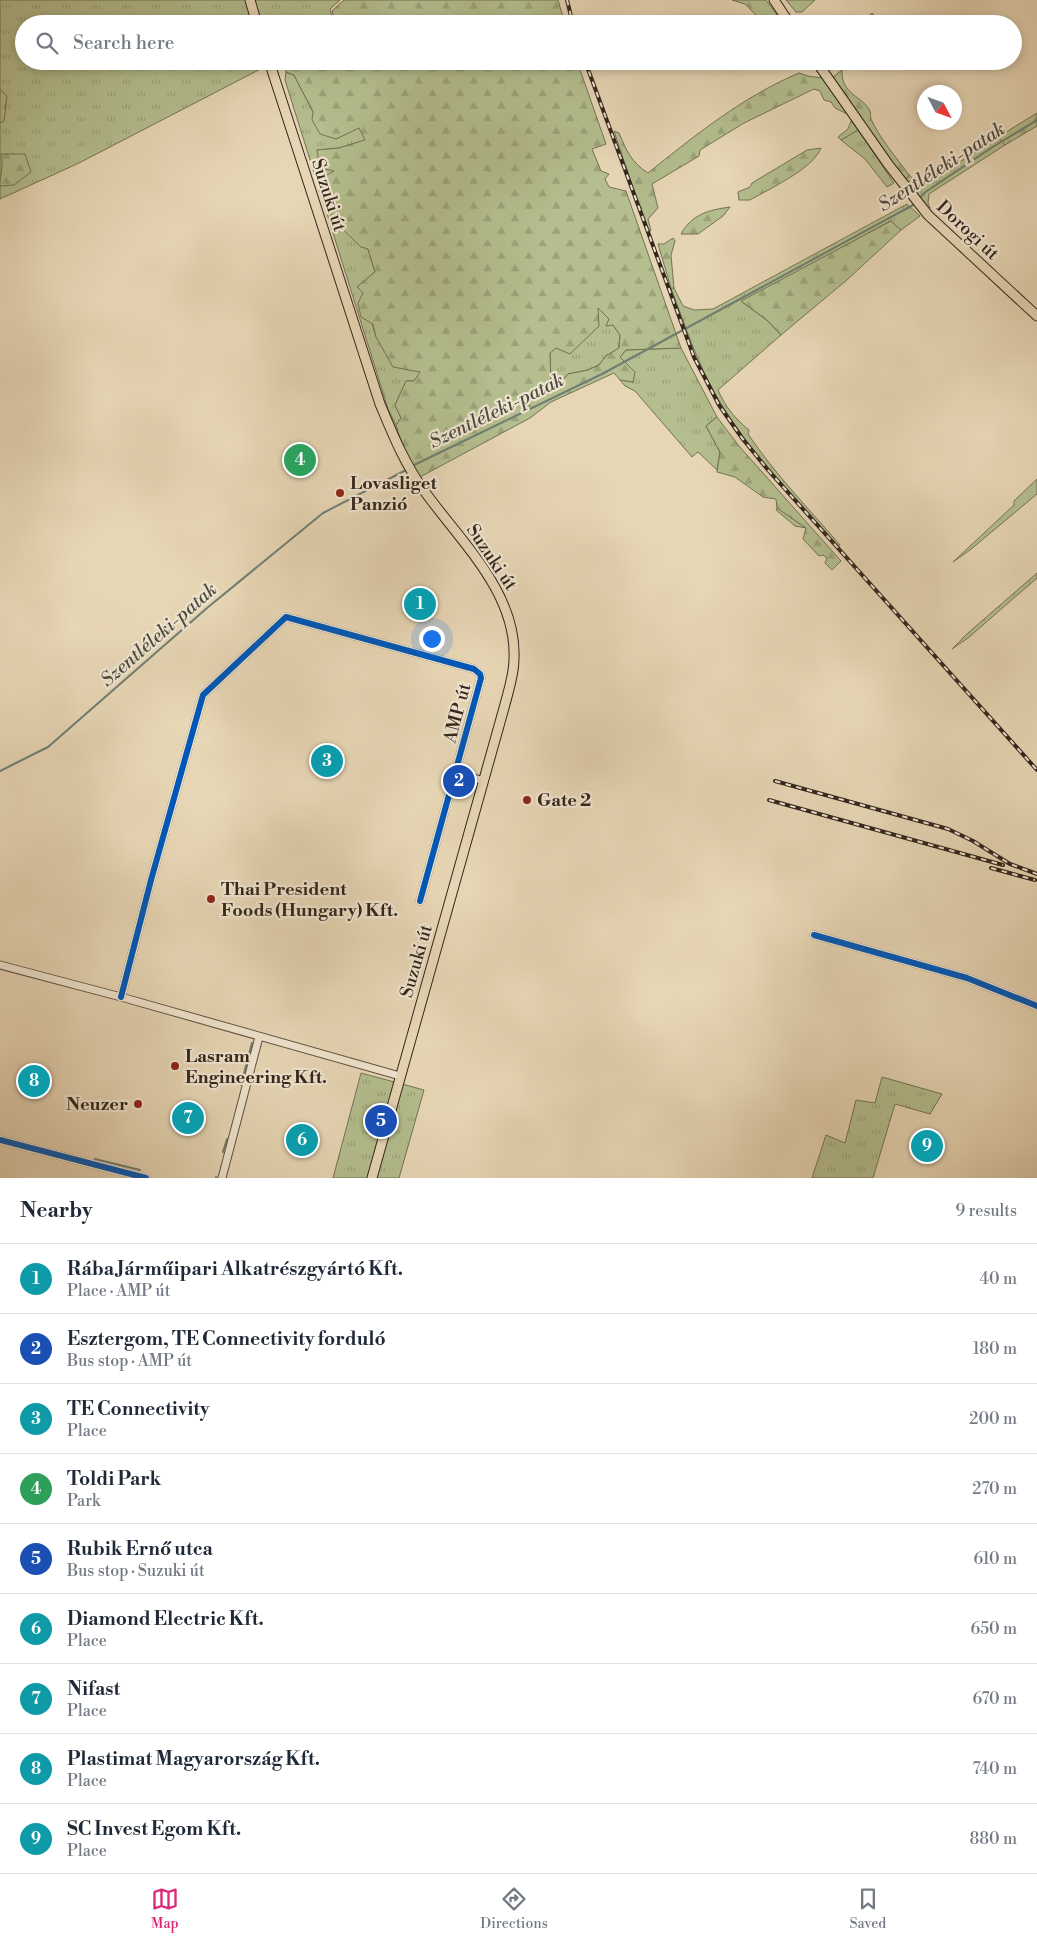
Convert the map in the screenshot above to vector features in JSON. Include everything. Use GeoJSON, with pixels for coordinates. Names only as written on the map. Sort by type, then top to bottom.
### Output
{"type":"FeatureCollection","features":[{"type":"Feature","properties":{"kind":"main road"},"geometry":{"type":"LineString","coordinates":[[250,0],[254,15]]}},
{"type":"Feature","properties":{"kind":"main road"},"geometry":{"type":"LineString","coordinates":[[774,0],[784,15]]}},
{"type":"Feature","properties":{"kind":"main road","name":"Suzuki út"},"geometry":{"type":"LineString","coordinates":[[272,70],[380,404],[412,474],[492,581],[506,607],[514,649],[513,671],[372,1178]]}},
{"type":"Feature","properties":{"kind":"main road","name":"Dorogi út"},"geometry":{"type":"LineString","coordinates":[[822,70],[916,202],[938,225],[1037,316]]}},
{"type":"Feature","properties":{"kind":"street","name":"AMP út"},"geometry":{"type":"LineString","coordinates":[[121,997],[151,880],[203,695],[286,617],[474,669],[482,678],[420,901]]}},
{"type":"Feature","properties":{"kind":"street"},"geometry":{"type":"LineString","coordinates":[[456,772],[483,781]]}},
{"type":"Feature","properties":{"kind":"street"},"geometry":{"type":"LineString","coordinates":[[814,935],[967,978],[1037,1006]]}},
{"type":"Feature","properties":{"kind":"street"},"geometry":{"type":"LineString","coordinates":[[0,965],[121,997],[259,1038],[400,1076]]}},
{"type":"Feature","properties":{"kind":"street"},"geometry":{"type":"LineString","coordinates":[[222,1178],[259,1038]]}},
{"type":"Feature","properties":{"kind":"street"},"geometry":{"type":"LineString","coordinates":[[0,1140],[146,1178]]}},
{"type":"Feature","properties":{"kind":"green space"},"geometry":{"type":"Polygon","coordinates":[[[0,0],[340,0],[330,9],[332,15],[15,15],[15,70],[259,70],[79,163],[0,199],[0,0]]]}},
{"type":"Feature","properties":{"kind":"green space"},"geometry":{"type":"Polygon","coordinates":[[[344,0],[558,0],[562,15],[333,15],[332,11],[344,0]]]}},
{"type":"Feature","properties":{"kind":"green space"},"geometry":{"type":"Polygon","coordinates":[[[732,0],[766,0],[777,15],[756,15],[745,4],[732,0]]]}},
{"type":"Feature","properties":{"kind":"green space"},"geometry":{"type":"Polygon","coordinates":[[[786,0],[815,0],[802,12],[796,12],[786,0]]]}},
{"type":"Feature","properties":{"kind":"green space"},"geometry":{"type":"Polygon","coordinates":[[[286,70],[580,70],[606,144],[592,149],[601,171],[609,174],[605,179],[609,187],[626,191],[681,348],[626,350],[620,357],[635,372],[633,382],[620,380],[614,373],[551,402],[530,418],[420,477],[400,439],[396,425],[401,418],[395,405],[406,381],[414,381],[420,372],[393,367],[376,337],[373,324],[361,317],[358,303],[363,293],[357,287],[375,272],[368,249],[361,247],[333,220],[323,193],[322,178],[334,171],[320,168],[317,150],[339,148],[365,140],[359,128],[336,139],[320,134],[312,120],[313,112],[294,75],[286,72],[286,70]],[[598,308],[599,326],[570,354],[556,348],[550,353],[551,384],[560,383],[568,374],[588,370],[599,365],[606,356],[619,348],[620,335],[613,325],[606,326],[609,319],[598,308]]]}},
{"type":"Feature","properties":{"kind":"green space"},"geometry":{"type":"Polygon","coordinates":[[[842,70],[845,85],[867,106],[879,134],[909,175],[905,181],[833,77],[842,70]]]}},
{"type":"Feature","properties":{"kind":"green space"},"geometry":{"type":"Polygon","coordinates":[[[286,72],[294,75],[313,112],[336,139],[359,127],[366,140],[339,148],[317,150],[335,171],[368,249],[375,272],[357,287],[363,293],[376,337],[421,372],[414,381],[406,381],[395,405],[401,418],[396,425],[388,409],[285,80],[286,72]]]}},
{"type":"Feature","properties":{"kind":"green space"},"geometry":{"type":"Polygon","coordinates":[[[799,73],[822,78],[849,115],[835,108],[831,102],[824,100],[820,91],[814,89],[744,123],[700,150],[699,156],[652,184],[658,208],[648,219],[651,231],[647,230],[614,131],[619,133],[634,160],[648,173],[701,131],[739,105],[799,73]]]}},
{"type":"Feature","properties":{"kind":"green space"},"geometry":{"type":"Polygon","coordinates":[[[0,89],[7,96],[4,121],[0,123],[0,89]]]}},
{"type":"Feature","properties":{"kind":"green space"},"geometry":{"type":"Polygon","coordinates":[[[1037,113],[1037,126],[1005,145],[998,137],[1037,113]]]}},
{"type":"Feature","properties":{"kind":"green space"},"geometry":{"type":"Polygon","coordinates":[[[851,121],[858,130],[841,140],[838,137],[848,129],[851,121]]]}},
{"type":"Feature","properties":{"kind":"green space"},"geometry":{"type":"Polygon","coordinates":[[[858,130],[894,183],[887,187],[865,159],[841,140],[858,130]]]}},
{"type":"Feature","properties":{"kind":"green space"},"geometry":{"type":"Polygon","coordinates":[[[998,137],[1005,145],[929,194],[928,203],[930,208],[927,208],[905,181],[909,175],[920,185],[933,179],[998,137]]]}},
{"type":"Feature","properties":{"kind":"green space"},"geometry":{"type":"Polygon","coordinates":[[[821,148],[809,163],[790,178],[750,200],[739,200],[738,192],[750,187],[752,183],[807,150],[821,148]]]}},
{"type":"Feature","properties":{"kind":"green space"},"geometry":{"type":"Polygon","coordinates":[[[1,154],[25,154],[31,172],[14,185],[0,186],[1,154]]]}},
{"type":"Feature","properties":{"kind":"green space"},"geometry":{"type":"Polygon","coordinates":[[[907,204],[920,216],[901,230],[890,221],[742,302],[768,321],[781,335],[718,390],[731,412],[749,430],[748,434],[758,449],[840,545],[837,546],[758,456],[717,397],[703,371],[671,288],[674,288],[683,306],[694,310],[713,309],[907,204]]]}},
{"type":"Feature","properties":{"kind":"green space"},"geometry":{"type":"Polygon","coordinates":[[[730,207],[723,216],[698,234],[681,234],[685,227],[696,217],[730,207]]]}},
{"type":"Feature","properties":{"kind":"green space"},"geometry":{"type":"Polygon","coordinates":[[[891,221],[901,230],[848,279],[781,335],[768,321],[741,301],[891,221]]]}},
{"type":"Feature","properties":{"kind":"green space"},"geometry":{"type":"Polygon","coordinates":[[[673,238],[675,241],[671,255],[674,288],[671,288],[658,244],[664,244],[673,238]]]}},
{"type":"Feature","properties":{"kind":"green space"},"geometry":{"type":"Polygon","coordinates":[[[598,308],[609,319],[620,335],[619,348],[606,356],[599,365],[588,370],[568,374],[560,383],[551,384],[550,353],[598,308]]]}},
{"type":"Feature","properties":{"kind":"green space"},"geometry":{"type":"Polygon","coordinates":[[[681,348],[717,417],[706,426],[720,452],[717,470],[698,452],[692,457],[635,391],[625,386],[620,380],[633,382],[620,357],[626,350],[681,348]]]}},
{"type":"Feature","properties":{"kind":"green space"},"geometry":{"type":"Polygon","coordinates":[[[717,417],[739,446],[841,561],[832,570],[825,563],[827,558],[823,555],[819,556],[803,539],[806,528],[777,508],[776,499],[763,497],[735,477],[717,472],[720,452],[706,426],[717,417]]]}},
{"type":"Feature","properties":{"kind":"green space"},"geometry":{"type":"Polygon","coordinates":[[[1037,479],[1037,494],[953,562],[1014,505],[1014,501],[1037,479]]]}},
{"type":"Feature","properties":{"kind":"green space"},"geometry":{"type":"Polygon","coordinates":[[[777,508],[806,528],[795,526],[776,510],[777,508]]]}},
{"type":"Feature","properties":{"kind":"green space"},"geometry":{"type":"Polygon","coordinates":[[[1037,573],[1037,578],[968,638],[952,649],[968,633],[1037,573]]]}},
{"type":"Feature","properties":{"kind":"green space"},"geometry":{"type":"Polygon","coordinates":[[[361,1073],[424,1090],[399,1178],[333,1178],[361,1073]]]}},
{"type":"Feature","properties":{"kind":"green space"},"geometry":{"type":"Polygon","coordinates":[[[882,1077],[942,1094],[930,1114],[895,1104],[873,1178],[812,1178],[826,1135],[845,1143],[856,1100],[875,1103],[882,1077]]]}},
{"type":"Feature","properties":{"kind":"waterway","name":"Szentléleki-patak"},"geometry":{"type":"LineString","coordinates":[[920,198],[924,193],[991,148],[1037,120]]}},
{"type":"Feature","properties":{"kind":"waterway","name":"Szentléleki-patak"},"geometry":{"type":"LineString","coordinates":[[412,466],[602,374],[915,204]]}},
{"type":"Feature","properties":{"kind":"waterway","name":"Szentléleki-patak"},"geometry":{"type":"LineString","coordinates":[[0,771],[48,747],[207,608],[323,513],[408,469]]}},
{"type":"Feature","properties":{"kind":"waterway"},"geometry":{"type":"LineString","coordinates":[[241,1085],[252,1043]]}},
{"type":"Feature","properties":{"kind":"waterway"},"geometry":{"type":"LineString","coordinates":[[223,1152],[227,1139]]}},
{"type":"Feature","properties":{"kind":"waterway"},"geometry":{"type":"LineString","coordinates":[[95,1159],[140,1170]]}},
{"type":"Feature","properties":{"kind":"railway"},"geometry":{"type":"LineString","coordinates":[[567,0],[571,15]]}},
{"type":"Feature","properties":{"kind":"railway"},"geometry":{"type":"LineString","coordinates":[[588,70],[694,357],[719,405],[768,470],[1037,770]]}},
{"type":"Feature","properties":{"kind":"railway"},"geometry":{"type":"LineString","coordinates":[[775,781],[948,829],[973,841],[1010,864],[1037,874]]}},
{"type":"Feature","properties":{"kind":"railway"},"geometry":{"type":"LineString","coordinates":[[769,800],[1003,865]]}},
{"type":"Feature","properties":{"kind":"railway"},"geometry":{"type":"LineString","coordinates":[[991,868],[1035,880]]}},
{"type":"Feature","properties":{"kind":"cycle path"},"geometry":{"type":"LineString","coordinates":[[121,997],[151,880],[203,695],[286,617],[474,669],[480,674],[481,678],[420,901]]}},
{"type":"Feature","properties":{"kind":"cycle path"},"geometry":{"type":"LineString","coordinates":[[814,935],[967,978],[1037,1006]]}},
{"type":"Feature","properties":{"kind":"cycle path"},"geometry":{"type":"LineString","coordinates":[[0,1140],[146,1178]]}},
{"type":"Feature","properties":{"kind":"place","name":"Toldi Park"},"geometry":{"type":"Point","coordinates":[300,460]}},
{"type":"Feature","properties":{"kind":"place","name":"Lovasliget Panzió"},"geometry":{"type":"Point","coordinates":[340,493]}},
{"type":"Feature","properties":{"kind":"place","name":"Rába Járműipari Alkatrészgyártó Kft."},"geometry":{"type":"Point","coordinates":[420,604]}},
{"type":"Feature","properties":{"kind":"place","name":"TE Connectivity"},"geometry":{"type":"Point","coordinates":[327,761]}},
{"type":"Feature","properties":{"kind":"place","name":"Esztergom, TE Connectivity forduló"},"geometry":{"type":"Point","coordinates":[459,781]}},
{"type":"Feature","properties":{"kind":"place","name":"Gate 2"},"geometry":{"type":"Point","coordinates":[527,800]}},
{"type":"Feature","properties":{"kind":"place","name":"Thai President Foods (Hungary) Kft."},"geometry":{"type":"Point","coordinates":[211,899]}},
{"type":"Feature","properties":{"kind":"place","name":"Lasram Engineering Kft."},"geometry":{"type":"Point","coordinates":[175,1066]}},
{"type":"Feature","properties":{"kind":"place","name":"Plastimat Magyarország Kft."},"geometry":{"type":"Point","coordinates":[34,1081]}},
{"type":"Feature","properties":{"kind":"place","name":"Neuzer"},"geometry":{"type":"Point","coordinates":[138,1104]}},
{"type":"Feature","properties":{"kind":"place","name":"Nifast"},"geometry":{"type":"Point","coordinates":[188,1118]}},
{"type":"Feature","properties":{"kind":"place","name":"Rubik Ernő utca"},"geometry":{"type":"Point","coordinates":[381,1121]}},
{"type":"Feature","properties":{"kind":"place","name":"Diamond Electric Kft."},"geometry":{"type":"Point","coordinates":[302,1140]}},
{"type":"Feature","properties":{"kind":"place","name":"SC Invest Egom Kft."},"geometry":{"type":"Point","coordinates":[927,1146]}}]}
